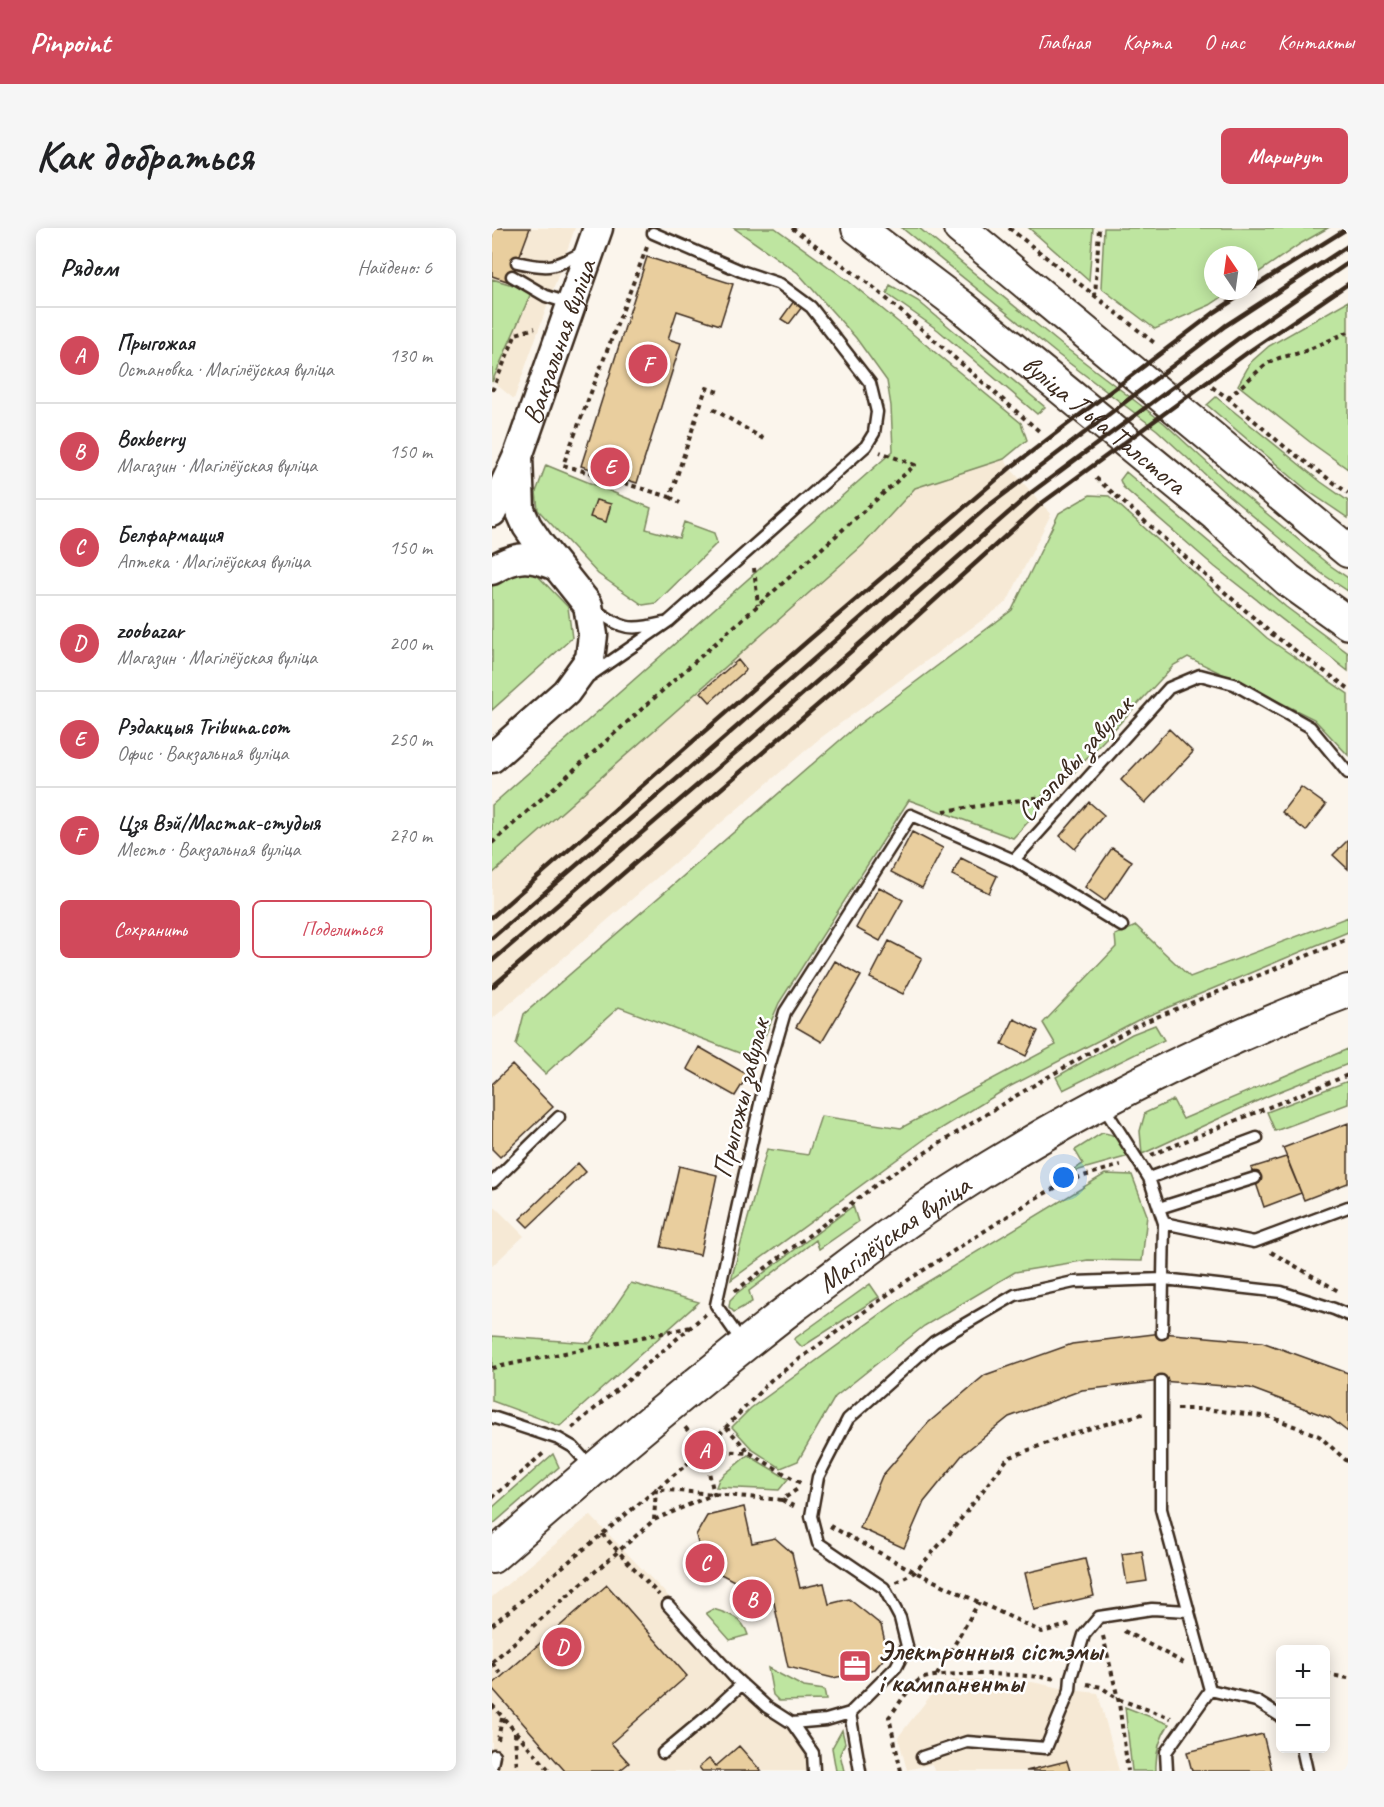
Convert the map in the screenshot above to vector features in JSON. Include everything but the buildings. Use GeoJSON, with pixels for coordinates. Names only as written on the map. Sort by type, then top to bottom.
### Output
{"type":"FeatureCollection","features":[{"type":"Feature","properties":{"kind":"main road","name":"вуліца Льва Талстога"},"geometry":{"type":"LineString","coordinates":[[858,228],[961,306],[1216,515],[1288,580],[1348,623]]}},
{"type":"Feature","properties":{"kind":"main road","name":"вуліца Льва Талстога"},"geometry":{"type":"LineString","coordinates":[[960,228],[1348,551]]}},
{"type":"Feature","properties":{"kind":"main road","name":"Вакзальная вуліца"},"geometry":{"type":"LineString","coordinates":[[492,512],[518,456],[560,300],[594,238]]}},
{"type":"Feature","properties":{"kind":"main road"},"geometry":{"type":"LineString","coordinates":[[492,758],[566,692],[590,659],[593,635],[588,605],[527,526],[520,510],[518,456]]}},
{"type":"Feature","properties":{"kind":"main road"},"geometry":{"type":"LineString","coordinates":[[492,570],[518,559],[536,557],[556,566]]}},
{"type":"Feature","properties":{"kind":"main road","name":"Магілёўская вуліца"},"geometry":{"type":"LineString","coordinates":[[492,1557],[592,1469],[744,1345],[864,1253],[946,1195],[1101,1104],[1246,1033],[1348,991]]}},
{"type":"Feature","properties":{"kind":"lane"},"geometry":{"type":"LineString","coordinates":[[566,692],[669,621],[866,446],[874,433],[877,412],[870,384],[811,307],[780,284],[741,271],[653,233]]}},
{"type":"Feature","properties":{"kind":"lane"},"geometry":{"type":"LineString","coordinates":[[517,262],[542,268],[560,264],[594,238]]}},
{"type":"Feature","properties":{"kind":"lane"},"geometry":{"type":"LineString","coordinates":[[512,276],[560,300]]}},
{"type":"Feature","properties":{"kind":"lane"},"geometry":{"type":"LineString","coordinates":[[588,605],[622,627],[641,628],[669,621]]}},
{"type":"Feature","properties":{"kind":"lane","name":"Стэпавы завулак"},"geometry":{"type":"LineString","coordinates":[[1014,860],[1169,688],[1200,675],[1234,684],[1310,727],[1348,772]]}},
{"type":"Feature","properties":{"kind":"lane"},"geometry":{"type":"LineString","coordinates":[[910,815],[1014,860],[1122,926]]}},
{"type":"Feature","properties":{"kind":"lane","name":"Прыгожы завулак"},"geometry":{"type":"LineString","coordinates":[[744,1345],[716,1305],[765,1081],[785,1012],[910,815]]}},
{"type":"Feature","properties":{"kind":"lane"},"geometry":{"type":"LineString","coordinates":[[1101,1104],[1149,1178],[1164,1223],[1162,1333]]}},
{"type":"Feature","properties":{"kind":"lane"},"geometry":{"type":"LineString","coordinates":[[492,1181],[559,1117]]}},
{"type":"Feature","properties":{"kind":"lane"},"geometry":{"type":"LineString","coordinates":[[1149,1178],[1257,1138]]}},
{"type":"Feature","properties":{"kind":"lane"},"geometry":{"type":"LineString","coordinates":[[1159,1208],[1255,1178]]}},
{"type":"Feature","properties":{"kind":"lane"},"geometry":{"type":"LineString","coordinates":[[1164,1223],[1254,1242],[1348,1207]]}},
{"type":"Feature","properties":{"kind":"lane"},"geometry":{"type":"LineString","coordinates":[[792,1723],[826,1720],[850,1713],[896,1667],[908,1646],[900,1618],[884,1588],[818,1543],[811,1516],[818,1477],[848,1419],[933,1342],[1015,1295],[1074,1282],[1164,1279],[1281,1292],[1348,1315]]}},
{"type":"Feature","properties":{"kind":"lane"},"geometry":{"type":"LineString","coordinates":[[1161,1381],[1159,1409],[1161,1509],[1210,1690]]}},
{"type":"Feature","properties":{"kind":"lane"},"geometry":{"type":"LineString","coordinates":[[492,1417],[559,1439],[573,1447],[592,1469]]}},
{"type":"Feature","properties":{"kind":"lane"},"geometry":{"type":"LineString","coordinates":[[668,1605],[742,1684],[767,1707],[792,1723],[813,1753],[814,1771]]}},
{"type":"Feature","properties":{"kind":"lane"},"geometry":{"type":"LineString","coordinates":[[922,1756],[967,1742],[1046,1748],[1070,1690],[1084,1635],[1099,1617],[1152,1609],[1188,1611]]}},
{"type":"Feature","properties":{"kind":"lane"},"geometry":{"type":"LineString","coordinates":[[663,1753],[742,1684]]}},
{"type":"Feature","properties":{"kind":"lane"},"geometry":{"type":"LineString","coordinates":[[1210,1690],[1256,1701],[1276,1713]]}},
{"type":"Feature","properties":{"kind":"lane"},"geometry":{"type":"LineString","coordinates":[[1167,1771],[1166,1752],[1210,1690]]}},
{"type":"Feature","properties":{"kind":"lane"},"geometry":{"type":"LineString","coordinates":[[850,1713],[860,1771]]}},
{"type":"Feature","properties":{"kind":"lane"},"geometry":{"type":"LineString","coordinates":[[1303,1753],[1307,1771]]}},
{"type":"Feature","properties":{"kind":"path"},"geometry":{"type":"LineString","coordinates":[[792,228],[873,287],[1039,431]]}},
{"type":"Feature","properties":{"kind":"path"},"geometry":{"type":"LineString","coordinates":[[1010,228],[1156,345]]}},
{"type":"Feature","properties":{"kind":"path"},"geometry":{"type":"LineString","coordinates":[[1095,297],[1099,228]]}},
{"type":"Feature","properties":{"kind":"path"},"geometry":{"type":"LineString","coordinates":[[653,233],[563,465],[670,497],[680,503]]}},
{"type":"Feature","properties":{"kind":"path"},"geometry":{"type":"LineString","coordinates":[[492,391],[516,334],[535,330],[560,300]]}},
{"type":"Feature","properties":{"kind":"path"},"geometry":{"type":"LineString","coordinates":[[1228,398],[1266,364],[1303,352],[1348,332]]}},
{"type":"Feature","properties":{"kind":"path"},"geometry":{"type":"LineString","coordinates":[[1212,387],[1286,448],[1348,493]]}},
{"type":"Feature","properties":{"kind":"path"},"geometry":{"type":"LineString","coordinates":[[670,497],[706,388],[719,392]]}},
{"type":"Feature","properties":{"kind":"path"},"geometry":{"type":"LineString","coordinates":[[713,409],[767,441]]}},
{"type":"Feature","properties":{"kind":"path"},"geometry":{"type":"LineString","coordinates":[[492,843],[915,465],[866,446]]}},
{"type":"Feature","properties":{"kind":"path"},"geometry":{"type":"LineString","coordinates":[[1096,478],[1272,634],[1348,688]]}},
{"type":"Feature","properties":{"kind":"path"},"geometry":{"type":"LineString","coordinates":[[752,546],[758,605]]}},
{"type":"Feature","properties":{"kind":"path"},"geometry":{"type":"LineString","coordinates":[[910,815],[1075,792]]}},
{"type":"Feature","properties":{"kind":"path"},"geometry":{"type":"LineString","coordinates":[[492,1626],[704,1450],[771,1380],[902,1284],[1036,1198],[1070,1180],[1138,1160],[1348,1075]]}},
{"type":"Feature","properties":{"kind":"path"},"geometry":{"type":"LineString","coordinates":[[1254,1242],[1348,1297]]}},
{"type":"Feature","properties":{"kind":"path"},"geometry":{"type":"LineString","coordinates":[[492,1368],[691,1327]]}},
{"type":"Feature","properties":{"kind":"path"},"geometry":{"type":"LineString","coordinates":[[884,1588],[915,1572],[950,1533],[1008,1458],[1070,1434],[1159,1409],[1204,1409],[1271,1417],[1319,1436],[1348,1462]]}},
{"type":"Feature","properties":{"kind":"path"},"geometry":{"type":"LineString","coordinates":[[726,1426],[750,1453],[804,1486]]}},
{"type":"Feature","properties":{"kind":"path"},"geometry":{"type":"LineString","coordinates":[[704,1450],[750,1453]]}},
{"type":"Feature","properties":{"kind":"path"},"geometry":{"type":"LineString","coordinates":[[704,1450],[714,1494]]}},
{"type":"Feature","properties":{"kind":"path"},"geometry":{"type":"LineString","coordinates":[[782,1500],[818,1477]]}},
{"type":"Feature","properties":{"kind":"path"},"geometry":{"type":"LineString","coordinates":[[656,1489],[782,1500],[915,1572],[1042,1632],[1099,1617],[1206,1675]]}},
{"type":"Feature","properties":{"kind":"path"},"geometry":{"type":"LineString","coordinates":[[654,1520],[656,1489]]}},
{"type":"Feature","properties":{"kind":"path"},"geometry":{"type":"LineString","coordinates":[[503,1676],[492,1663],[618,1551],[654,1520],[714,1494]]}},
{"type":"Feature","properties":{"kind":"path"},"geometry":{"type":"LineString","coordinates":[[602,1534],[668,1605]]}},
{"type":"Feature","properties":{"kind":"path"},"geometry":{"type":"LineString","coordinates":[[937,1675],[979,1602]]}},
{"type":"Feature","properties":{"kind":"path"},"geometry":{"type":"LineString","coordinates":[[1099,1617],[1118,1699],[1128,1771]]}},
{"type":"Feature","properties":{"kind":"path"},"geometry":{"type":"LineString","coordinates":[[901,1771],[889,1717],[918,1680],[937,1675],[1033,1675],[1071,1681],[1101,1687],[1118,1699],[1185,1723]]}},
{"type":"Feature","properties":{"kind":"path"},"geometry":{"type":"LineString","coordinates":[[1330,1675],[1348,1678]]}},
{"type":"Feature","properties":{"kind":"path"},"geometry":{"type":"LineString","coordinates":[[492,1705],[550,1771]]}},
{"type":"Feature","properties":{"kind":"path"},"geometry":{"type":"LineString","coordinates":[[493,1760],[502,1717]]}},
{"type":"Feature","properties":{"kind":"path"},"geometry":{"type":"LineString","coordinates":[[515,1731],[517,1771]]}},
{"type":"Feature","properties":{"kind":"shaded area"},"geometry":{"type":"Polygon","coordinates":[[[492,228],[575,228],[514,399],[492,381],[492,228]]]}},
{"type":"Feature","properties":{"kind":"shaded area"},"geometry":{"type":"Polygon","coordinates":[[[1004,459],[1051,514],[1007,602],[819,739],[492,1019],[492,874],[863,545],[915,488],[1004,459]]]}},
{"type":"Feature","properties":{"kind":"shaded area"},"geometry":{"type":"Polygon","coordinates":[[[492,1204],[524,1236],[492,1266],[492,1204]]]}},
{"type":"Feature","properties":{"kind":"shaded area"},"geometry":{"type":"Polygon","coordinates":[[[590,1515],[782,1714],[816,1771],[492,1771],[492,1597],[590,1515]]]}},
{"type":"Feature","properties":{"kind":"shaded area"},"geometry":{"type":"Polygon","coordinates":[[[953,1680],[1032,1682],[1098,1693],[1119,1771],[934,1771],[932,1764],[907,1770],[898,1737],[939,1685],[953,1680]]]}},
{"type":"Feature","properties":{"kind":"green space"},"geometry":{"type":"Polygon","coordinates":[[[734,228],[775,228],[847,280],[1021,423],[1027,440],[1004,459],[915,488],[863,545],[492,874],[492,805],[893,451],[891,406],[887,381],[856,338],[798,273],[734,228]]]}},
{"type":"Feature","properties":{"kind":"green space"},"geometry":{"type":"Polygon","coordinates":[[[902,228],[919,228],[1062,345],[1164,423],[1226,480],[1348,578],[1348,591],[1321,573],[1222,490],[1157,430],[1056,353],[902,228]]]}},
{"type":"Feature","properties":{"kind":"green space"},"geometry":{"type":"Polygon","coordinates":[[[1029,228],[1093,228],[1089,281],[1029,228]]]}},
{"type":"Feature","properties":{"kind":"green space"},"geometry":{"type":"Polygon","coordinates":[[[1104,228],[1328,228],[1258,273],[1258,246],[1204,246],[1204,300],[1218,300],[1155,329],[1101,288],[1104,228]]]}},
{"type":"Feature","properties":{"kind":"green space"},"geometry":{"type":"Polygon","coordinates":[[[492,279],[520,287],[531,293],[492,382],[492,279]]]}},
{"type":"Feature","properties":{"kind":"green space"},"geometry":{"type":"Polygon","coordinates":[[[890,285],[918,301],[1045,407],[1037,414],[938,330],[887,294],[890,285]]]}},
{"type":"Feature","properties":{"kind":"green space"},"geometry":{"type":"Polygon","coordinates":[[[1348,301],[1348,469],[1238,385],[1251,362],[1269,346],[1348,301]]]}},
{"type":"Feature","properties":{"kind":"green space"},"geometry":{"type":"Polygon","coordinates":[[[1216,397],[1348,501],[1348,518],[1308,491],[1207,405],[1216,397]]]}},
{"type":"Feature","properties":{"kind":"green space"},"geometry":{"type":"Polygon","coordinates":[[[546,465],[651,508],[646,529],[679,538],[684,522],[714,533],[717,543],[656,603],[643,605],[598,574],[538,510],[536,492],[546,465]]]}},
{"type":"Feature","properties":{"kind":"green space"},"geometry":{"type":"Polygon","coordinates":[[[1126,472],[1286,607],[1348,653],[1348,671],[1215,567],[1123,487],[1120,480],[1126,472]]]}},
{"type":"Feature","properties":{"kind":"green space"},"geometry":{"type":"Polygon","coordinates":[[[1090,495],[1109,496],[1267,638],[1348,694],[1348,755],[1314,719],[1188,657],[1174,665],[1013,838],[909,800],[779,1003],[755,1059],[619,1007],[545,1074],[516,1045],[524,1014],[854,728],[1012,610],[1059,513],[1090,495]]]}},
{"type":"Feature","properties":{"kind":"green space"},"geometry":{"type":"Polygon","coordinates":[[[524,571],[537,575],[568,607],[572,638],[492,710],[492,576],[524,571]]]}},
{"type":"Feature","properties":{"kind":"green space"},"geometry":{"type":"Polygon","coordinates":[[[1348,917],[1348,932],[1138,1020],[1009,1087],[929,1136],[731,1280],[767,1149],[808,1155],[821,1116],[901,1128],[1056,1045],[1043,1023],[1116,947],[1115,935],[1136,926],[1190,977],[1348,917]]]}},
{"type":"Feature","properties":{"kind":"green space"},"geometry":{"type":"Polygon","coordinates":[[[1155,1025],[1164,1040],[1063,1090],[1056,1077],[1132,1034],[1155,1025]]]}},
{"type":"Feature","properties":{"kind":"green space"},"geometry":{"type":"Polygon","coordinates":[[[1348,1049],[1348,1064],[1268,1096],[1142,1154],[1140,1131],[1145,1113],[1173,1100],[1183,1119],[1348,1049]]]}},
{"type":"Feature","properties":{"kind":"green space"},"geometry":{"type":"Polygon","coordinates":[[[1348,1081],[1348,1104],[1275,1131],[1267,1112],[1348,1081]]]}},
{"type":"Feature","properties":{"kind":"green space"},"geometry":{"type":"Polygon","coordinates":[[[1102,1133],[1115,1137],[1129,1156],[1065,1174],[1083,1164],[1075,1150],[1102,1133]]]}},
{"type":"Feature","properties":{"kind":"green space"},"geometry":{"type":"Polygon","coordinates":[[[1105,1174],[1132,1175],[1147,1215],[1142,1261],[1088,1260],[1015,1272],[924,1326],[835,1397],[798,1461],[781,1468],[753,1450],[732,1427],[751,1408],[914,1290],[1105,1174]]]}},
{"type":"Feature","properties":{"kind":"green space"},"geometry":{"type":"Polygon","coordinates":[[[853,1206],[858,1222],[819,1249],[816,1240],[749,1291],[752,1302],[734,1312],[729,1307],[730,1300],[737,1293],[853,1206]]]}},
{"type":"Feature","properties":{"kind":"green space"},"geometry":{"type":"Polygon","coordinates":[[[631,1283],[699,1302],[560,1426],[492,1401],[492,1336],[590,1343],[631,1283]]]}},
{"type":"Feature","properties":{"kind":"green space"},"geometry":{"type":"Polygon","coordinates":[[[870,1284],[879,1297],[802,1347],[794,1339],[870,1284]]]}},
{"type":"Feature","properties":{"kind":"green space"},"geometry":{"type":"Polygon","coordinates":[[[553,1454],[559,1467],[492,1525],[492,1508],[553,1454]]]}},
{"type":"Feature","properties":{"kind":"green space"},"geometry":{"type":"Polygon","coordinates":[[[748,1455],[788,1479],[779,1490],[716,1487],[719,1479],[748,1455]]]}},
{"type":"Feature","properties":{"kind":"green space"},"geometry":{"type":"Polygon","coordinates":[[[713,1609],[739,1621],[748,1635],[730,1640],[706,1613],[713,1609]]]}},
{"type":"Feature","properties":{"kind":"green space"},"geometry":{"type":"Polygon","coordinates":[[[768,1668],[804,1687],[824,1690],[826,1700],[779,1701],[773,1695],[768,1668]]]}},
{"type":"Feature","properties":{"kind":"green space"},"geometry":{"type":"Polygon","coordinates":[[[1125,1707],[1169,1724],[1158,1746],[1156,1771],[1132,1771],[1125,1707]]]}},
{"type":"Feature","properties":{"kind":"green space"},"geometry":{"type":"Polygon","coordinates":[[[842,1730],[845,1743],[840,1754],[844,1771],[836,1771],[832,1748],[842,1730]]]}},
{"type":"Feature","properties":{"kind":"railway"},"geometry":{"type":"LineString","coordinates":[[1258,284],[1348,228]]}},
{"type":"Feature","properties":{"kind":"railway"},"geometry":{"type":"LineString","coordinates":[[492,938],[987,507],[1225,326],[1348,246]]}},
{"type":"Feature","properties":{"kind":"railway"},"geometry":{"type":"LineString","coordinates":[[492,961],[757,734],[1032,492],[1239,338],[1348,263]]}},
{"type":"Feature","properties":{"kind":"railway"},"geometry":{"type":"LineString","coordinates":[[492,987],[842,684],[1042,503],[1251,350],[1348,284]]}},
{"type":"Feature","properties":{"kind":"railway"},"geometry":{"type":"LineString","coordinates":[[492,917],[1010,468],[1233,300]]}},
{"type":"Feature","properties":{"kind":"place","name":"Цзя Вэй/Мастак-студыя"},"geometry":{"type":"Point","coordinates":[648,364]}},
{"type":"Feature","properties":{"kind":"place","name":"Рэдакцыя Tribuna.com"},"geometry":{"type":"Point","coordinates":[610,467]}},
{"type":"Feature","properties":{"kind":"place","name":"Прыгожая"},"geometry":{"type":"Point","coordinates":[704,1450]}},
{"type":"Feature","properties":{"kind":"place","name":"Белфармация"},"geometry":{"type":"Point","coordinates":[705,1563]}},
{"type":"Feature","properties":{"kind":"place","name":"Boxberry"},"geometry":{"type":"Point","coordinates":[752,1599]}},
{"type":"Feature","properties":{"kind":"place","name":"zoobazar"},"geometry":{"type":"Point","coordinates":[562,1647]}},
{"type":"Feature","properties":{"kind":"place","name":"Электронныя сістэмы і кампаненты"},"geometry":{"type":"Point","coordinates":[855,1666]}}]}
